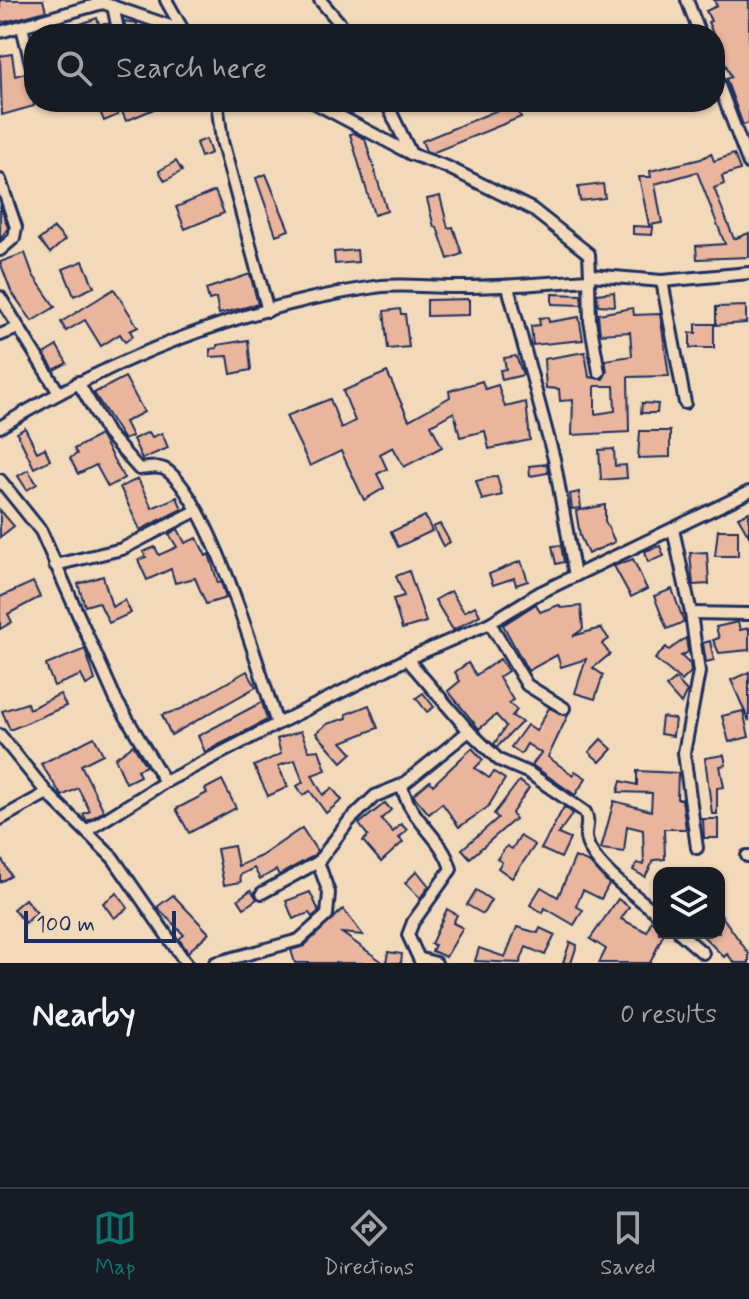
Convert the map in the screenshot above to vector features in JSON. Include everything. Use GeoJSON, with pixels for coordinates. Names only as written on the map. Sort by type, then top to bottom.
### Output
{"type":"FeatureCollection","features":[{"type":"Feature","properties":{"kind":"street"},"geometry":{"type":"LineString","coordinates":[[166,0],[180,24]]}},
{"type":"Feature","properties":{"kind":"street"},"geometry":{"type":"LineString","coordinates":[[320,0],[340,24]]}},
{"type":"Feature","properties":{"kind":"street"},"geometry":{"type":"LineString","coordinates":[[687,0],[696,24]]}},
{"type":"Feature","properties":{"kind":"street"},"geometry":{"type":"LineString","coordinates":[[104,3],[114,24]]}},
{"type":"Feature","properties":{"kind":"street"},"geometry":{"type":"LineString","coordinates":[[32,24],[104,3],[162,24]]}},
{"type":"Feature","properties":{"kind":"street"},"geometry":{"type":"LineString","coordinates":[[0,32],[22,27],[24,35]]}},
{"type":"Feature","properties":{"kind":"street"},"geometry":{"type":"LineString","coordinates":[[725,101],[749,164]]}},
{"type":"Feature","properties":{"kind":"street"},"geometry":{"type":"LineString","coordinates":[[218,112],[222,141],[268,311]]}},
{"type":"Feature","properties":{"kind":"street"},"geometry":{"type":"LineString","coordinates":[[332,112],[411,154],[447,167],[532,209],[589,254],[590,321],[599,372]]}},
{"type":"Feature","properties":{"kind":"street"},"geometry":{"type":"LineString","coordinates":[[391,112],[411,154]]}},
{"type":"Feature","properties":{"kind":"street"},"geometry":{"type":"LineString","coordinates":[[0,180],[16,227],[14,238],[0,250]]}},
{"type":"Feature","properties":{"kind":"street"},"geometry":{"type":"LineString","coordinates":[[0,427],[78,382],[173,340],[268,311],[377,286],[508,287],[589,277],[662,281],[749,273]]}},
{"type":"Feature","properties":{"kind":"street"},"geometry":{"type":"LineString","coordinates":[[662,281],[685,403]]}},
{"type":"Feature","properties":{"kind":"street"},"geometry":{"type":"LineString","coordinates":[[508,287],[554,459],[575,576]]}},
{"type":"Feature","properties":{"kind":"street"},"geometry":{"type":"LineString","coordinates":[[0,297],[59,393]]}},
{"type":"Feature","properties":{"kind":"street"},"geometry":{"type":"LineString","coordinates":[[0,335],[18,328]]}},
{"type":"Feature","properties":{"kind":"street"},"geometry":{"type":"LineString","coordinates":[[78,382],[108,434],[139,469],[161,467],[168,471],[196,511],[240,608],[277,724]]}},
{"type":"Feature","properties":{"kind":"street"},"geometry":{"type":"LineString","coordinates":[[0,480],[41,531],[116,700],[165,782]]}},
{"type":"Feature","properties":{"kind":"street"},"geometry":{"type":"LineString","coordinates":[[88,830],[165,782],[277,724],[407,659],[490,623],[575,576],[749,492]]}},
{"type":"Feature","properties":{"kind":"street"},"geometry":{"type":"LineString","coordinates":[[55,565],[122,549],[196,511]]}},
{"type":"Feature","properties":{"kind":"street"},"geometry":{"type":"LineString","coordinates":[[673,529],[691,613],[699,672],[684,753],[697,848]]}},
{"type":"Feature","properties":{"kind":"street"},"geometry":{"type":"LineString","coordinates":[[691,613],[749,614]]}},
{"type":"Feature","properties":{"kind":"street"},"geometry":{"type":"LineString","coordinates":[[490,623],[527,685],[564,708]]}},
{"type":"Feature","properties":{"kind":"street"},"geometry":{"type":"LineString","coordinates":[[407,659],[469,731],[499,760],[529,773],[585,812],[589,819],[585,839],[592,853],[653,909]]}},
{"type":"Feature","properties":{"kind":"street"},"geometry":{"type":"LineString","coordinates":[[262,893],[318,862],[349,821],[375,796],[402,785],[469,731]]}},
{"type":"Feature","properties":{"kind":"street"},"geometry":{"type":"LineString","coordinates":[[0,735],[47,793],[88,830],[113,858],[186,963]]}},
{"type":"Feature","properties":{"kind":"street"},"geometry":{"type":"LineString","coordinates":[[402,785],[405,803],[443,851],[451,869],[413,922],[408,935],[421,961],[436,963]]}},
{"type":"Feature","properties":{"kind":"street"},"geometry":{"type":"LineString","coordinates":[[0,819],[47,793]]}},
{"type":"Feature","properties":{"kind":"street"},"geometry":{"type":"LineString","coordinates":[[215,963],[299,940],[327,915],[329,893],[318,862]]}},
{"type":"Feature","properties":{"kind":"street"},"geometry":{"type":"LineString","coordinates":[[687,939],[703,953]]}},
{"type":"Feature","properties":{"kind":"building"},"geometry":{"type":"Polygon","coordinates":[[[0,0],[43,0],[46,11],[0,21],[0,0]]]}},
{"type":"Feature","properties":{"kind":"building"},"geometry":{"type":"Polygon","coordinates":[[[714,0],[749,0],[749,123],[743,125],[726,79],[731,77],[725,63],[725,24],[708,22],[711,21],[706,11],[717,6],[714,0]]]}},
{"type":"Feature","properties":{"kind":"building"},"geometry":{"type":"Polygon","coordinates":[[[97,18],[99,24],[80,24],[97,18]]]}},
{"type":"Feature","properties":{"kind":"building"},"geometry":{"type":"Polygon","coordinates":[[[12,54],[15,76],[24,73],[24,109],[2,115],[0,56],[12,54]]]}},
{"type":"Feature","properties":{"kind":"building"},"geometry":{"type":"Polygon","coordinates":[[[100,112],[117,112],[118,115],[104,121],[100,112]]]}},
{"type":"Feature","properties":{"kind":"building"},"geometry":{"type":"Polygon","coordinates":[[[122,112],[147,112],[126,121],[122,112]]]}},
{"type":"Feature","properties":{"kind":"building"},"geometry":{"type":"Polygon","coordinates":[[[493,112],[519,112],[521,117],[432,153],[426,151],[422,141],[493,112]]]}},
{"type":"Feature","properties":{"kind":"building"},"geometry":{"type":"Polygon","coordinates":[[[350,134],[365,139],[387,211],[374,215],[350,134]]]}},
{"type":"Feature","properties":{"kind":"building"},"geometry":{"type":"Polygon","coordinates":[[[206,139],[211,153],[201,157],[196,143],[206,139]]]}},
{"type":"Feature","properties":{"kind":"building"},"geometry":{"type":"Polygon","coordinates":[[[711,153],[714,161],[734,154],[740,170],[722,176],[724,184],[714,188],[734,239],[749,233],[749,257],[697,259],[696,246],[725,244],[697,172],[655,184],[662,223],[649,225],[639,177],[651,177],[650,171],[701,159],[711,153]]]}},
{"type":"Feature","properties":{"kind":"building"},"geometry":{"type":"Polygon","coordinates":[[[176,161],[182,171],[165,181],[159,171],[176,161]]]}},
{"type":"Feature","properties":{"kind":"building"},"geometry":{"type":"Polygon","coordinates":[[[266,174],[289,230],[276,235],[256,178],[266,174]]]}},
{"type":"Feature","properties":{"kind":"building"},"geometry":{"type":"Polygon","coordinates":[[[603,184],[605,198],[580,201],[578,187],[603,184]]]}},
{"type":"Feature","properties":{"kind":"building"},"geometry":{"type":"Polygon","coordinates":[[[215,191],[224,213],[185,229],[176,207],[215,191]]]}},
{"type":"Feature","properties":{"kind":"building"},"geometry":{"type":"Polygon","coordinates":[[[440,196],[448,228],[453,227],[462,254],[448,259],[437,227],[434,227],[427,199],[440,196]]]}},
{"type":"Feature","properties":{"kind":"building"},"geometry":{"type":"Polygon","coordinates":[[[0,205],[8,228],[0,239],[0,205]]]}},
{"type":"Feature","properties":{"kind":"building"},"geometry":{"type":"Polygon","coordinates":[[[633,226],[653,227],[652,235],[633,234],[633,226]]]}},
{"type":"Feature","properties":{"kind":"building"},"geometry":{"type":"Polygon","coordinates":[[[54,228],[65,240],[50,253],[39,240],[54,228]]]}},
{"type":"Feature","properties":{"kind":"building"},"geometry":{"type":"Polygon","coordinates":[[[357,250],[358,262],[335,264],[334,252],[357,250]]]}},
{"type":"Feature","properties":{"kind":"building"},"geometry":{"type":"Polygon","coordinates":[[[25,253],[33,275],[55,307],[32,321],[11,291],[0,262],[25,253]]]}},
{"type":"Feature","properties":{"kind":"building"},"geometry":{"type":"Polygon","coordinates":[[[83,261],[94,287],[74,296],[63,269],[83,261]]]}},
{"type":"Feature","properties":{"kind":"building"},"geometry":{"type":"Polygon","coordinates":[[[250,274],[258,304],[219,314],[216,298],[209,300],[206,289],[250,274]]]}},
{"type":"Feature","properties":{"kind":"building"},"geometry":{"type":"Polygon","coordinates":[[[114,289],[138,327],[130,331],[133,336],[125,342],[120,334],[101,346],[85,320],[66,331],[61,322],[114,289]]]}},
{"type":"Feature","properties":{"kind":"building"},"geometry":{"type":"Polygon","coordinates":[[[614,292],[615,306],[598,305],[597,294],[614,292]]]}},
{"type":"Feature","properties":{"kind":"building"},"geometry":{"type":"Polygon","coordinates":[[[552,294],[581,295],[582,305],[552,304],[552,294]]]}},
{"type":"Feature","properties":{"kind":"building"},"geometry":{"type":"Polygon","coordinates":[[[469,299],[469,315],[427,316],[427,300],[469,299]]]}},
{"type":"Feature","properties":{"kind":"building"},"geometry":{"type":"Polygon","coordinates":[[[746,306],[746,323],[716,325],[716,307],[746,306]]]}},
{"type":"Feature","properties":{"kind":"building"},"geometry":{"type":"Polygon","coordinates":[[[633,308],[634,315],[660,314],[669,376],[628,377],[629,432],[572,435],[573,400],[560,401],[559,389],[546,388],[544,359],[585,352],[589,377],[603,379],[607,371],[605,360],[632,356],[630,332],[600,334],[598,314],[633,308]],[[595,386],[595,414],[615,411],[614,386],[595,386]]]}},
{"type":"Feature","properties":{"kind":"building"},"geometry":{"type":"Polygon","coordinates":[[[400,309],[401,314],[405,314],[409,347],[388,349],[384,311],[400,309]]]}},
{"type":"Feature","properties":{"kind":"building"},"geometry":{"type":"Polygon","coordinates":[[[548,317],[549,322],[579,317],[583,340],[533,345],[531,326],[540,325],[539,318],[548,317]]]}},
{"type":"Feature","properties":{"kind":"building"},"geometry":{"type":"Polygon","coordinates":[[[696,324],[714,324],[714,348],[690,348],[690,333],[696,333],[696,324]]]}},
{"type":"Feature","properties":{"kind":"building"},"geometry":{"type":"Polygon","coordinates":[[[248,340],[251,370],[231,374],[228,356],[210,357],[210,349],[217,348],[217,345],[248,340]]]}},
{"type":"Feature","properties":{"kind":"building"},"geometry":{"type":"Polygon","coordinates":[[[57,346],[67,363],[54,370],[44,354],[57,346]]]}},
{"type":"Feature","properties":{"kind":"building"},"geometry":{"type":"Polygon","coordinates":[[[516,356],[523,375],[502,380],[500,370],[506,369],[504,358],[516,356]]]}},
{"type":"Feature","properties":{"kind":"building"},"geometry":{"type":"Polygon","coordinates":[[[387,372],[409,420],[450,397],[449,391],[482,381],[485,389],[498,385],[505,407],[526,402],[530,440],[489,449],[485,431],[460,437],[454,412],[431,425],[442,447],[404,467],[393,447],[380,454],[387,469],[377,474],[384,488],[364,500],[341,451],[310,466],[286,416],[330,399],[341,428],[355,421],[343,391],[387,372]]]}},
{"type":"Feature","properties":{"kind":"building"},"geometry":{"type":"Polygon","coordinates":[[[125,377],[144,412],[125,422],[132,436],[124,440],[94,393],[125,377]]]}},
{"type":"Feature","properties":{"kind":"building"},"geometry":{"type":"Polygon","coordinates":[[[642,403],[658,404],[657,413],[641,413],[642,403]]]}},
{"type":"Feature","properties":{"kind":"building"},"geometry":{"type":"Polygon","coordinates":[[[25,428],[37,452],[45,448],[50,460],[34,468],[17,433],[25,428]]]}},
{"type":"Feature","properties":{"kind":"building"},"geometry":{"type":"Polygon","coordinates":[[[640,431],[670,431],[670,457],[638,458],[640,431]]]}},
{"type":"Feature","properties":{"kind":"building"},"geometry":{"type":"Polygon","coordinates":[[[149,432],[152,437],[162,433],[168,448],[142,459],[133,439],[149,432]]]}},
{"type":"Feature","properties":{"kind":"building"},"geometry":{"type":"Polygon","coordinates":[[[100,435],[124,478],[108,487],[96,465],[78,474],[70,458],[77,454],[74,449],[100,435]]]}},
{"type":"Feature","properties":{"kind":"building"},"geometry":{"type":"Polygon","coordinates":[[[614,449],[615,466],[626,465],[627,478],[601,480],[599,450],[614,449]]]}},
{"type":"Feature","properties":{"kind":"building"},"geometry":{"type":"Polygon","coordinates":[[[547,464],[548,473],[530,476],[529,466],[547,464]]]}},
{"type":"Feature","properties":{"kind":"building"},"geometry":{"type":"Polygon","coordinates":[[[28,470],[37,484],[27,490],[18,476],[28,470]]]}},
{"type":"Feature","properties":{"kind":"building"},"geometry":{"type":"Polygon","coordinates":[[[497,476],[502,495],[482,500],[476,481],[497,476]]]}},
{"type":"Feature","properties":{"kind":"building"},"geometry":{"type":"Polygon","coordinates":[[[138,479],[152,508],[177,497],[182,509],[140,530],[120,487],[138,479]]]}},
{"type":"Feature","properties":{"kind":"building"},"geometry":{"type":"Polygon","coordinates":[[[579,492],[581,508],[572,509],[570,494],[579,492]]]}},
{"type":"Feature","properties":{"kind":"building"},"geometry":{"type":"Polygon","coordinates":[[[605,505],[605,521],[615,542],[588,554],[580,536],[576,511],[605,505]]]}},
{"type":"Feature","properties":{"kind":"building"},"geometry":{"type":"Polygon","coordinates":[[[0,510],[14,526],[0,537],[0,510]]]}},
{"type":"Feature","properties":{"kind":"building"},"geometry":{"type":"Polygon","coordinates":[[[749,512],[749,536],[738,517],[749,512]]]}},
{"type":"Feature","properties":{"kind":"building"},"geometry":{"type":"Polygon","coordinates":[[[425,516],[432,531],[398,547],[391,532],[425,516]]]}},
{"type":"Feature","properties":{"kind":"building"},"geometry":{"type":"Polygon","coordinates":[[[440,524],[450,542],[443,546],[433,527],[440,524]]]}},
{"type":"Feature","properties":{"kind":"building"},"geometry":{"type":"Polygon","coordinates":[[[178,529],[185,543],[197,538],[206,556],[209,554],[226,598],[206,604],[195,578],[175,583],[171,569],[147,580],[138,560],[146,557],[143,552],[155,547],[159,555],[177,547],[169,534],[178,529]]]}},
{"type":"Feature","properties":{"kind":"building"},"geometry":{"type":"Polygon","coordinates":[[[718,530],[738,530],[738,556],[715,556],[718,530]]]}},
{"type":"Feature","properties":{"kind":"building"},"geometry":{"type":"Polygon","coordinates":[[[561,545],[564,562],[556,564],[552,546],[561,545]]]}},
{"type":"Feature","properties":{"kind":"building"},"geometry":{"type":"Polygon","coordinates":[[[660,546],[664,556],[648,562],[645,551],[660,546]]]}},
{"type":"Feature","properties":{"kind":"building"},"geometry":{"type":"Polygon","coordinates":[[[707,552],[709,584],[693,585],[690,553],[707,552]]]}},
{"type":"Feature","properties":{"kind":"building"},"geometry":{"type":"Polygon","coordinates":[[[633,559],[647,589],[631,597],[614,566],[633,559]]]}},
{"type":"Feature","properties":{"kind":"building"},"geometry":{"type":"Polygon","coordinates":[[[521,561],[528,581],[516,585],[514,578],[493,585],[489,574],[521,561]]]}},
{"type":"Feature","properties":{"kind":"building"},"geometry":{"type":"Polygon","coordinates":[[[409,571],[426,622],[402,629],[393,599],[404,596],[396,576],[409,571]]]}},
{"type":"Feature","properties":{"kind":"building"},"geometry":{"type":"Polygon","coordinates":[[[103,576],[112,607],[125,600],[131,613],[109,623],[99,602],[85,606],[78,584],[103,576]]]}},
{"type":"Feature","properties":{"kind":"building"},"geometry":{"type":"Polygon","coordinates":[[[33,582],[40,597],[8,614],[12,622],[0,629],[0,597],[33,582]]]}},
{"type":"Feature","properties":{"kind":"building"},"geometry":{"type":"Polygon","coordinates":[[[672,589],[684,622],[667,629],[654,596],[672,589]]]}},
{"type":"Feature","properties":{"kind":"building"},"geometry":{"type":"Polygon","coordinates":[[[451,591],[464,612],[475,606],[480,615],[453,630],[435,600],[451,591]]]}},
{"type":"Feature","properties":{"kind":"building"},"geometry":{"type":"Polygon","coordinates":[[[536,604],[540,612],[559,605],[561,608],[581,606],[583,629],[573,636],[601,628],[609,639],[602,644],[610,654],[593,668],[603,675],[595,699],[575,693],[586,659],[561,667],[557,655],[528,671],[503,625],[536,604]]]}},
{"type":"Feature","properties":{"kind":"building"},"geometry":{"type":"Polygon","coordinates":[[[738,622],[740,630],[749,628],[749,650],[719,653],[713,640],[719,638],[716,627],[738,622]]]}},
{"type":"Feature","properties":{"kind":"building"},"geometry":{"type":"Polygon","coordinates":[[[686,638],[688,652],[681,656],[690,664],[691,672],[682,681],[655,659],[666,647],[669,650],[686,638]]]}},
{"type":"Feature","properties":{"kind":"building"},"geometry":{"type":"Polygon","coordinates":[[[710,641],[714,660],[706,662],[703,643],[710,641]]]}},
{"type":"Feature","properties":{"kind":"building"},"geometry":{"type":"Polygon","coordinates":[[[85,649],[95,680],[86,685],[81,675],[54,686],[46,665],[85,649]]]}},
{"type":"Feature","properties":{"kind":"building"},"geometry":{"type":"Polygon","coordinates":[[[500,659],[508,671],[499,677],[513,700],[509,703],[517,710],[512,716],[522,722],[497,747],[494,744],[506,726],[496,715],[479,729],[448,691],[460,681],[455,672],[468,663],[476,675],[500,659]]]}},
{"type":"Feature","properties":{"kind":"building"},"geometry":{"type":"Polygon","coordinates":[[[247,671],[256,687],[171,735],[162,715],[181,709],[247,671]]]}},
{"type":"Feature","properties":{"kind":"building"},"geometry":{"type":"Polygon","coordinates":[[[749,672],[749,721],[731,680],[749,672]]]}},
{"type":"Feature","properties":{"kind":"building"},"geometry":{"type":"Polygon","coordinates":[[[676,679],[687,691],[681,704],[666,687],[676,679]]]}},
{"type":"Feature","properties":{"kind":"building"},"geometry":{"type":"Polygon","coordinates":[[[423,693],[434,707],[427,712],[416,698],[423,693]]]}},
{"type":"Feature","properties":{"kind":"building"},"geometry":{"type":"Polygon","coordinates":[[[60,694],[66,706],[10,730],[2,711],[27,703],[29,709],[60,694]]]}},
{"type":"Feature","properties":{"kind":"building"},"geometry":{"type":"Polygon","coordinates":[[[262,702],[267,720],[205,752],[198,736],[262,702]]]}},
{"type":"Feature","properties":{"kind":"building"},"geometry":{"type":"Polygon","coordinates":[[[369,705],[378,728],[342,742],[352,753],[342,762],[316,733],[327,724],[347,718],[346,714],[369,705]]]}},
{"type":"Feature","properties":{"kind":"building"},"geometry":{"type":"Polygon","coordinates":[[[549,708],[568,715],[548,757],[573,775],[575,771],[586,778],[575,795],[532,765],[541,753],[527,744],[521,754],[511,747],[527,725],[536,731],[549,708]]]}},
{"type":"Feature","properties":{"kind":"building"},"geometry":{"type":"Polygon","coordinates":[[[743,711],[749,737],[729,742],[722,716],[743,711]]]}},
{"type":"Feature","properties":{"kind":"building"},"geometry":{"type":"Polygon","coordinates":[[[662,717],[675,719],[673,736],[660,734],[662,717]]]}},
{"type":"Feature","properties":{"kind":"building"},"geometry":{"type":"Polygon","coordinates":[[[301,731],[309,751],[319,750],[326,770],[312,775],[323,795],[332,788],[342,800],[326,813],[310,791],[303,795],[297,786],[303,782],[295,760],[278,766],[288,787],[268,796],[254,766],[281,754],[277,739],[301,731]]]}},
{"type":"Feature","properties":{"kind":"building"},"geometry":{"type":"Polygon","coordinates":[[[94,737],[103,754],[81,765],[104,811],[87,821],[83,814],[90,811],[78,788],[62,796],[41,764],[94,737]]]}},
{"type":"Feature","properties":{"kind":"building"},"geometry":{"type":"Polygon","coordinates":[[[601,739],[612,749],[600,762],[589,752],[601,739]]]}},
{"type":"Feature","properties":{"kind":"building"},"geometry":{"type":"Polygon","coordinates":[[[133,745],[146,766],[137,770],[140,776],[126,783],[115,758],[133,745]]]}},
{"type":"Feature","properties":{"kind":"building"},"geometry":{"type":"Polygon","coordinates":[[[472,748],[483,760],[475,768],[489,778],[494,772],[505,779],[488,807],[459,827],[442,803],[429,814],[413,795],[430,781],[433,785],[472,748]]]}},
{"type":"Feature","properties":{"kind":"building"},"geometry":{"type":"Polygon","coordinates":[[[724,755],[726,765],[720,766],[724,787],[717,788],[717,814],[712,814],[705,758],[724,755]]]}},
{"type":"Feature","properties":{"kind":"building"},"geometry":{"type":"Polygon","coordinates":[[[637,771],[678,773],[677,799],[682,799],[686,829],[664,829],[665,859],[654,860],[645,877],[633,870],[637,863],[644,865],[643,830],[627,826],[624,852],[601,849],[614,801],[651,811],[652,793],[618,792],[621,781],[637,785],[637,771]]]}},
{"type":"Feature","properties":{"kind":"building"},"geometry":{"type":"Polygon","coordinates":[[[222,780],[236,808],[189,833],[176,809],[207,793],[205,789],[222,780]]]}},
{"type":"Feature","properties":{"kind":"building"},"geometry":{"type":"Polygon","coordinates":[[[519,781],[529,788],[512,813],[515,819],[470,858],[462,849],[498,818],[494,814],[519,781]]]}},
{"type":"Feature","properties":{"kind":"building"},"geometry":{"type":"Polygon","coordinates":[[[385,803],[391,810],[381,819],[393,832],[401,824],[407,830],[399,838],[403,842],[381,862],[363,841],[368,836],[359,824],[385,803]]]}},
{"type":"Feature","properties":{"kind":"building"},"geometry":{"type":"Polygon","coordinates":[[[564,807],[573,813],[558,834],[570,839],[561,858],[541,849],[564,807]]]}},
{"type":"Feature","properties":{"kind":"building"},"geometry":{"type":"Polygon","coordinates":[[[703,819],[718,819],[718,838],[704,838],[703,819]]]}},
{"type":"Feature","properties":{"kind":"building"},"geometry":{"type":"Polygon","coordinates":[[[302,828],[317,851],[313,856],[279,875],[276,870],[260,879],[254,868],[240,875],[241,882],[224,885],[217,849],[234,846],[238,866],[261,856],[302,828]]]}},
{"type":"Feature","properties":{"kind":"building"},"geometry":{"type":"Polygon","coordinates":[[[520,836],[535,845],[512,878],[498,868],[502,862],[497,859],[507,846],[512,849],[520,836]]]}},
{"type":"Feature","properties":{"kind":"building"},"geometry":{"type":"Polygon","coordinates":[[[0,856],[11,876],[0,882],[0,856]]]}},
{"type":"Feature","properties":{"kind":"building"},"geometry":{"type":"Polygon","coordinates":[[[575,857],[590,863],[609,884],[601,899],[583,890],[576,906],[583,910],[574,925],[545,908],[543,913],[530,905],[541,887],[558,897],[575,857]]]}},
{"type":"Feature","properties":{"kind":"building"},"geometry":{"type":"Polygon","coordinates":[[[417,871],[429,886],[420,898],[405,883],[417,871]]]}},
{"type":"Feature","properties":{"kind":"building"},"geometry":{"type":"Polygon","coordinates":[[[251,890],[257,899],[244,908],[238,899],[251,890]]]}},
{"type":"Feature","properties":{"kind":"building"},"geometry":{"type":"Polygon","coordinates":[[[476,890],[491,900],[483,914],[467,905],[476,890]]]}},
{"type":"Feature","properties":{"kind":"building"},"geometry":{"type":"Polygon","coordinates":[[[310,892],[319,911],[312,917],[309,913],[293,919],[286,901],[310,892]]]}},
{"type":"Feature","properties":{"kind":"building"},"geometry":{"type":"Polygon","coordinates":[[[117,893],[128,908],[114,918],[103,903],[117,893]]]}},
{"type":"Feature","properties":{"kind":"building"},"geometry":{"type":"Polygon","coordinates":[[[173,895],[209,933],[188,952],[179,939],[184,935],[157,907],[173,895]]]}},
{"type":"Feature","properties":{"kind":"building"},"geometry":{"type":"Polygon","coordinates":[[[25,899],[37,913],[25,923],[13,909],[25,899]]]}},
{"type":"Feature","properties":{"kind":"building"},"geometry":{"type":"Polygon","coordinates":[[[618,899],[629,907],[621,919],[647,932],[651,921],[653,939],[661,939],[650,963],[599,963],[606,949],[590,939],[618,899]]]}},
{"type":"Feature","properties":{"kind":"building"},"geometry":{"type":"Polygon","coordinates":[[[343,909],[363,935],[342,933],[384,963],[295,963],[291,950],[304,946],[343,909]]]}},
{"type":"Feature","properties":{"kind":"building"},"geometry":{"type":"Polygon","coordinates":[[[447,909],[457,915],[453,923],[463,928],[446,957],[432,951],[435,945],[431,944],[447,909]]]}},
{"type":"Feature","properties":{"kind":"building"},"geometry":{"type":"Polygon","coordinates":[[[725,920],[749,954],[749,963],[735,963],[727,954],[724,957],[706,939],[725,939],[725,920]]]}},
{"type":"Feature","properties":{"kind":"building"},"geometry":{"type":"Polygon","coordinates":[[[517,927],[538,933],[540,928],[555,935],[545,955],[526,947],[520,963],[475,961],[479,948],[505,957],[517,927]]]}},
{"type":"Feature","properties":{"kind":"building"},"geometry":{"type":"Polygon","coordinates":[[[570,942],[577,945],[571,963],[563,963],[570,942]]]}},
{"type":"Feature","properties":{"kind":"building"},"geometry":{"type":"Polygon","coordinates":[[[388,952],[402,954],[401,963],[386,963],[388,952]]]}}]}
